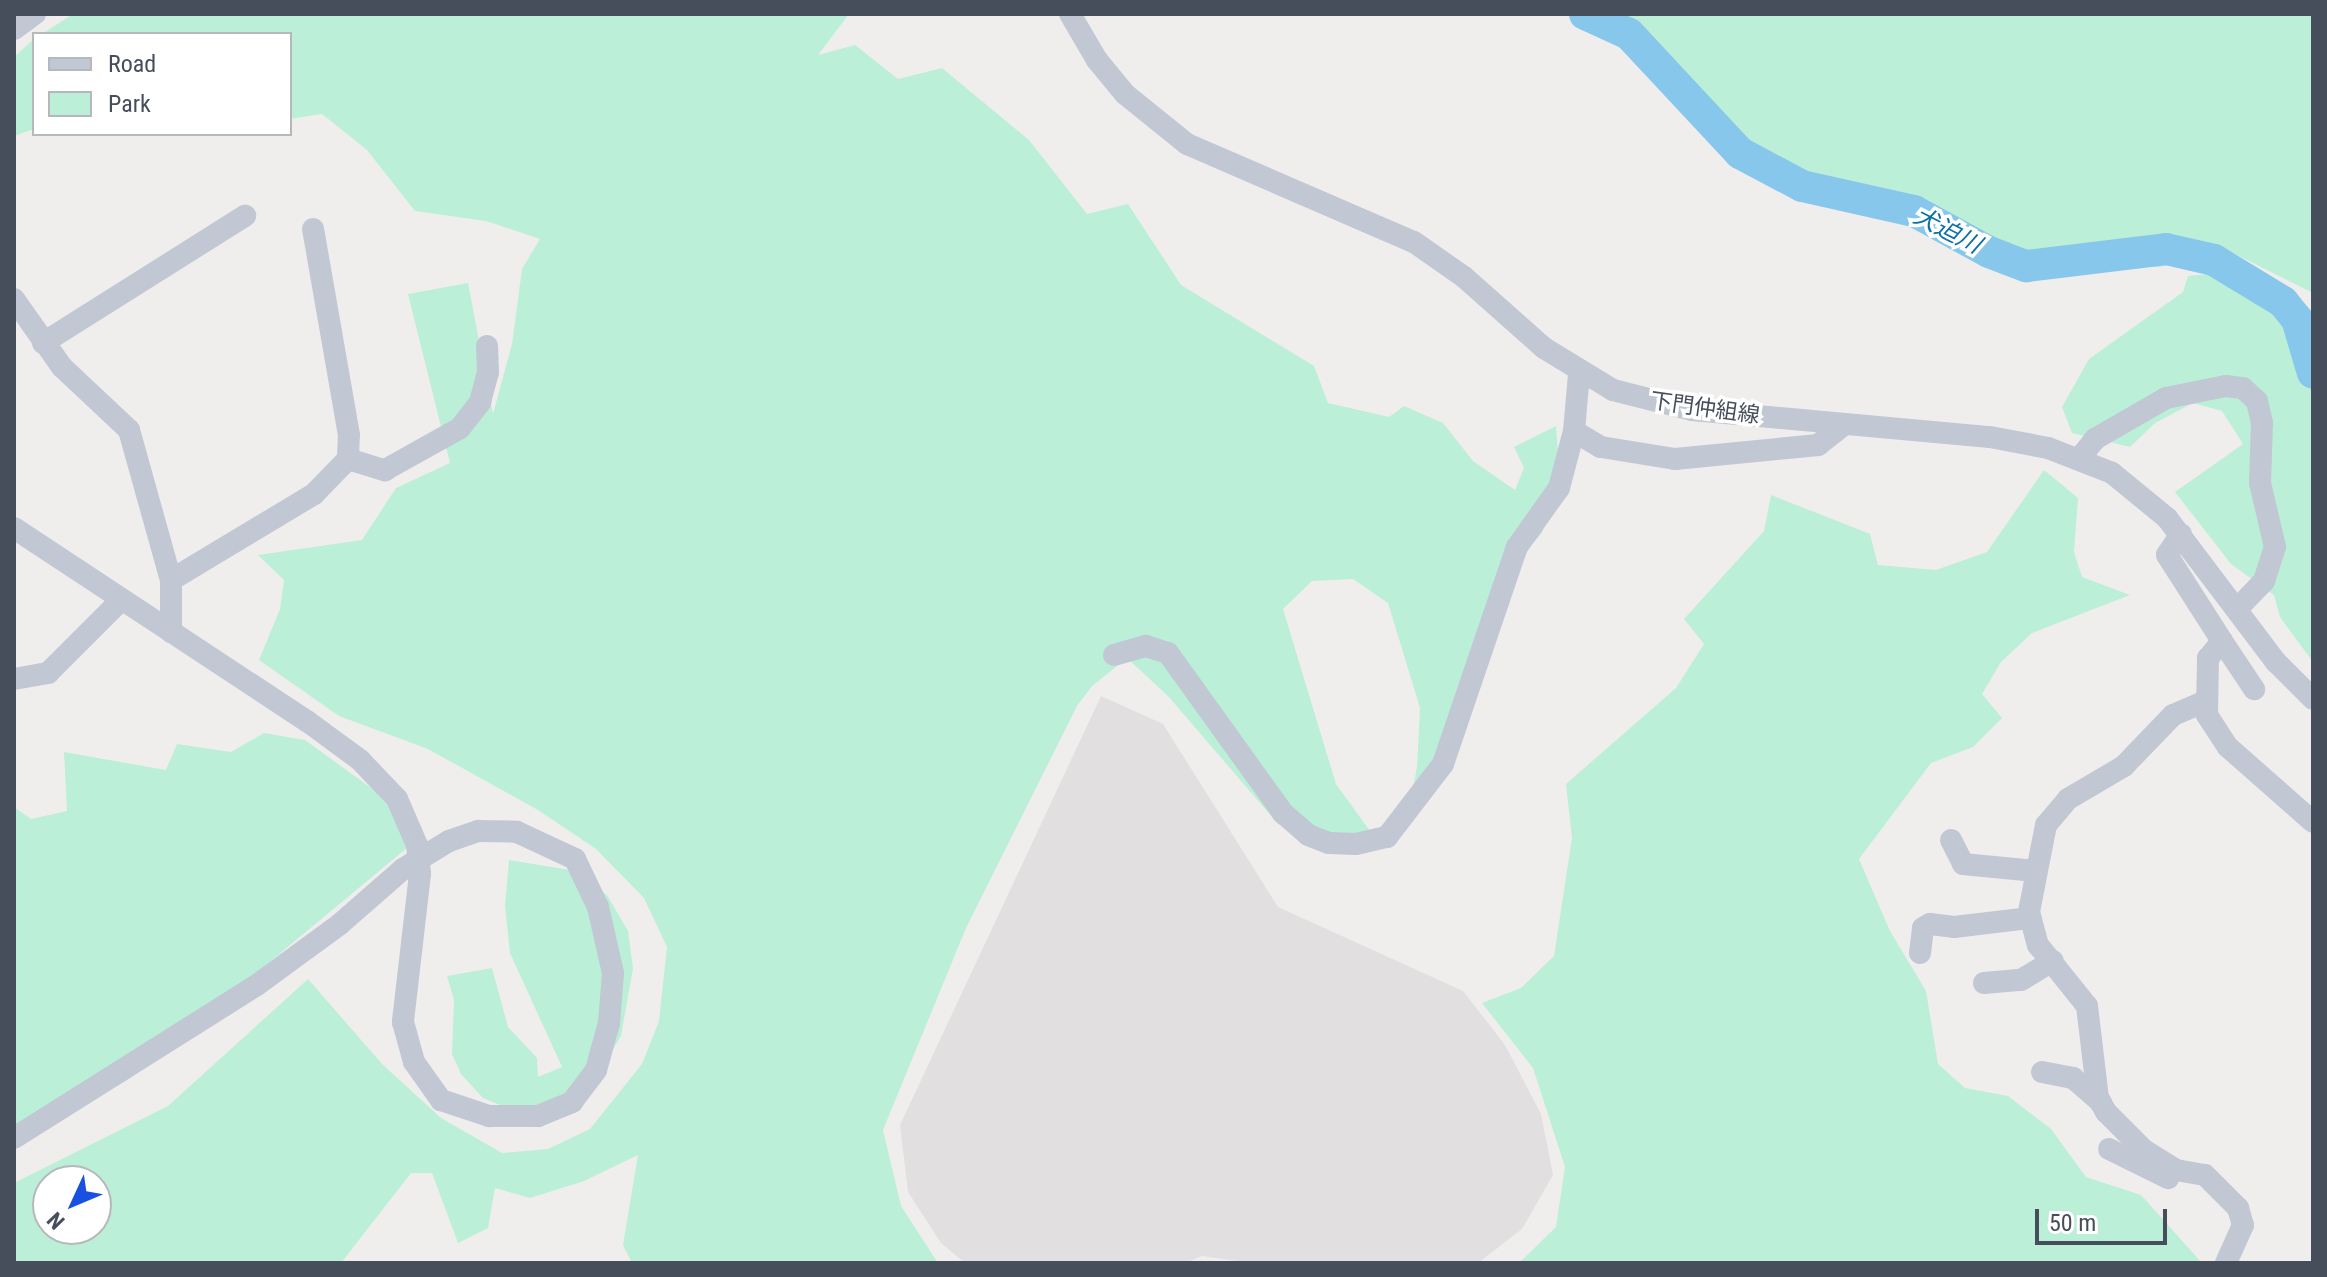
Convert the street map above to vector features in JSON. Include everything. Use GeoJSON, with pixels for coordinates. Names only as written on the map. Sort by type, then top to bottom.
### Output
{"type":"FeatureCollection","features":[{"type":"Feature","properties":{"kind":"street"},"geometry":{"type":"LineString","coordinates":[[14,29],[35,14]]}},
{"type":"Feature","properties":{"kind":"street","name":"下門仲組線"},"geometry":{"type":"LineString","coordinates":[[1070,14],[1097,60],[1153,120],[1221,160],[1414,242],[1579,374],[1653,404],[1990,437],[2079,459],[2139,492],[2181,534],[2237,609],[2313,699]]}},
{"type":"Feature","properties":{"kind":"street"},"geometry":{"type":"LineString","coordinates":[[43,343],[245,216]]}},
{"type":"Feature","properties":{"kind":"street"},"geometry":{"type":"LineString","coordinates":[[171,580],[314,494],[348,459],[349,435],[313,229]]}},
{"type":"Feature","properties":{"kind":"street"},"geometry":{"type":"LineString","coordinates":[[14,299],[43,343],[129,430],[171,580],[171,632]]}},
{"type":"Feature","properties":{"kind":"street"},"geometry":{"type":"LineString","coordinates":[[348,459],[385,470],[460,428],[480,402],[488,373],[487,346]]}},
{"type":"Feature","properties":{"kind":"street"},"geometry":{"type":"LineString","coordinates":[[1114,655],[1146,646],[1168,653],[1283,813],[1308,835],[1329,843],[1356,844],[1387,837],[1443,764],[1517,547],[1559,488],[1574,431],[1579,374]]}},
{"type":"Feature","properties":{"kind":"street"},"geometry":{"type":"LineString","coordinates":[[2079,459],[2095,439],[2166,398],[2226,386],[2243,388],[2257,401],[2262,423],[2260,483],[2275,547],[2264,581],[2237,609]]}},
{"type":"Feature","properties":{"kind":"street"},"geometry":{"type":"LineString","coordinates":[[1574,431],[1601,447],[1675,459],[1818,445],[1845,424]]}},
{"type":"Feature","properties":{"kind":"street"},"geometry":{"type":"LineString","coordinates":[[14,528],[360,760],[397,799],[417,845],[420,874],[403,1022],[414,1062],[441,1100],[489,1116],[538,1116],[572,1102],[596,1070],[609,1023],[613,973],[598,907],[575,859],[517,832],[478,831],[449,841],[403,869],[340,924],[257,985],[14,1138]]}},
{"type":"Feature","properties":{"kind":"street"},"geometry":{"type":"LineString","coordinates":[[2181,534],[2167,555],[2254,689]]}},
{"type":"Feature","properties":{"kind":"street"},"geometry":{"type":"LineString","coordinates":[[14,679],[48,673],[121,600]]}},
{"type":"Feature","properties":{"kind":"street"},"geometry":{"type":"LineString","coordinates":[[2222,641],[2208,658],[2207,715],[2228,747],[2313,822]]}},
{"type":"Feature","properties":{"kind":"street"},"geometry":{"type":"LineString","coordinates":[[2101,1102],[2087,1006],[2038,945],[2030,918],[2046,825],[2068,799],[2124,766],[2173,715],[2206,701]]}},
{"type":"Feature","properties":{"kind":"street"},"geometry":{"type":"LineString","coordinates":[[1951,840],[1963,864],[2036,871]]}},
{"type":"Feature","properties":{"kind":"street"},"geometry":{"type":"LineString","coordinates":[[1920,953],[1923,928],[1930,924],[1954,927],[2030,918]]}},
{"type":"Feature","properties":{"kind":"street"},"geometry":{"type":"LineString","coordinates":[[1984,983],[2021,980],[2053,961]]}},
{"type":"Feature","properties":{"kind":"street"},"geometry":{"type":"LineString","coordinates":[[2042,1072],[2073,1078],[2101,1102],[2144,1150],[2176,1170],[2205,1175],[2238,1208],[2243,1225],[2226,1263]]}},
{"type":"Feature","properties":{"kind":"street"},"geometry":{"type":"LineString","coordinates":[[2109,1149],[2166,1179],[2176,1170]]}},
{"type":"Feature","properties":{"kind":"shaded area"},"geometry":{"type":"Polygon","coordinates":[[[1101,696],[1163,724],[1278,907],[1463,991],[1505,1045],[1541,1114],[1553,1175],[1522,1229],[1478,1263],[1251,1263],[1202,1256],[1185,1263],[965,1263],[941,1243],[908,1192],[900,1125],[1101,696]]]}},
{"type":"Feature","properties":{"kind":"green space"},"geometry":{"type":"Polygon","coordinates":[[[73,14],[849,14],[818,55],[855,45],[898,79],[942,68],[1029,140],[1087,214],[1128,204],[1181,285],[1314,366],[1328,403],[1389,417],[1404,406],[1443,423],[1473,461],[1515,490],[1524,468],[1514,447],[1556,426],[1560,477],[1542,533],[1524,553],[1405,830],[1417,767],[1420,708],[1388,603],[1353,579],[1312,581],[1283,609],[1336,784],[1383,849],[1336,845],[1278,824],[1168,696],[1127,658],[1092,686],[1077,706],[966,928],[883,1130],[901,1206],[938,1263],[632,1263],[623,1245],[638,1155],[584,1181],[530,1198],[495,1188],[488,1228],[458,1243],[432,1173],[411,1173],[341,1263],[14,1263],[14,1183],[32,1174],[32,1245],[112,1245],[112,1165],[50,1165],[168,1106],[308,979],[382,1064],[441,1118],[502,1153],[548,1149],[590,1129],[642,1064],[659,1021],[667,947],[644,898],[596,849],[538,810],[428,749],[339,716],[259,660],[280,609],[284,580],[258,555],[362,540],[396,488],[450,463],[408,294],[468,283],[493,414],[512,344],[522,269],[540,239],[486,221],[415,211],[367,150],[322,114],[292,119],[292,32],[45,32],[73,14]]]}},
{"type":"Feature","properties":{"kind":"green space"},"geometry":{"type":"Polygon","coordinates":[[[1572,14],[2313,14],[2313,293],[2233,253],[2158,267],[2060,266],[1846,200],[1809,198],[1718,130],[1662,56],[1572,14]]]}},
{"type":"Feature","properties":{"kind":"green space"},"geometry":{"type":"Polygon","coordinates":[[[32,41],[32,130],[14,136],[14,57],[32,41]]]}},
{"type":"Feature","properties":{"kind":"green space"},"geometry":{"type":"Polygon","coordinates":[[[2228,272],[2313,318],[2313,662],[2280,617],[2274,595],[2231,564],[2175,492],[2243,444],[2222,411],[2193,403],[2155,423],[2130,447],[2072,433],[2062,407],[2089,359],[2183,292],[2188,276],[2228,272]]]}},
{"type":"Feature","properties":{"kind":"green space"},"geometry":{"type":"Polygon","coordinates":[[[2044,470],[2078,498],[2074,552],[2082,577],[2130,595],[2032,633],[2001,662],[1982,694],[2002,718],[1973,747],[1931,763],[1859,859],[1890,931],[1926,991],[1938,1064],[1965,1088],[2008,1096],[2051,1129],[2086,1177],[2141,1195],[2202,1263],[1519,1263],[1556,1227],[1565,1167],[1533,1068],[1482,1003],[1521,988],[1554,956],[1572,838],[1566,784],[1676,688],[1704,644],[1684,619],[1764,531],[1771,495],[1870,534],[1878,565],[1936,570],[1987,552],[2044,470]]]}},
{"type":"Feature","properties":{"kind":"green space"},"geometry":{"type":"Polygon","coordinates":[[[264,733],[305,740],[374,790],[396,816],[408,847],[129,1079],[14,1145],[14,807],[31,819],[67,811],[64,752],[166,770],[177,744],[231,752],[264,733]]]}},
{"type":"Feature","properties":{"kind":"green space"},"geometry":{"type":"Polygon","coordinates":[[[509,860],[570,870],[607,895],[628,931],[633,968],[621,1036],[604,1064],[548,1107],[505,1107],[483,1098],[461,1074],[452,1054],[454,1000],[447,976],[492,968],[508,1027],[537,1058],[538,1077],[562,1067],[510,953],[505,906],[509,860]]]}},
{"type":"Feature","properties":{"kind":"waterway","name":"犬迫川"},"geometry":{"type":"LineString","coordinates":[[1585,14],[1629,34],[1740,153],[1802,186],[1914,211],[1989,252],[2026,266],[2166,249],[2214,260],[2283,302],[2297,319],[2313,373]]}}]}
